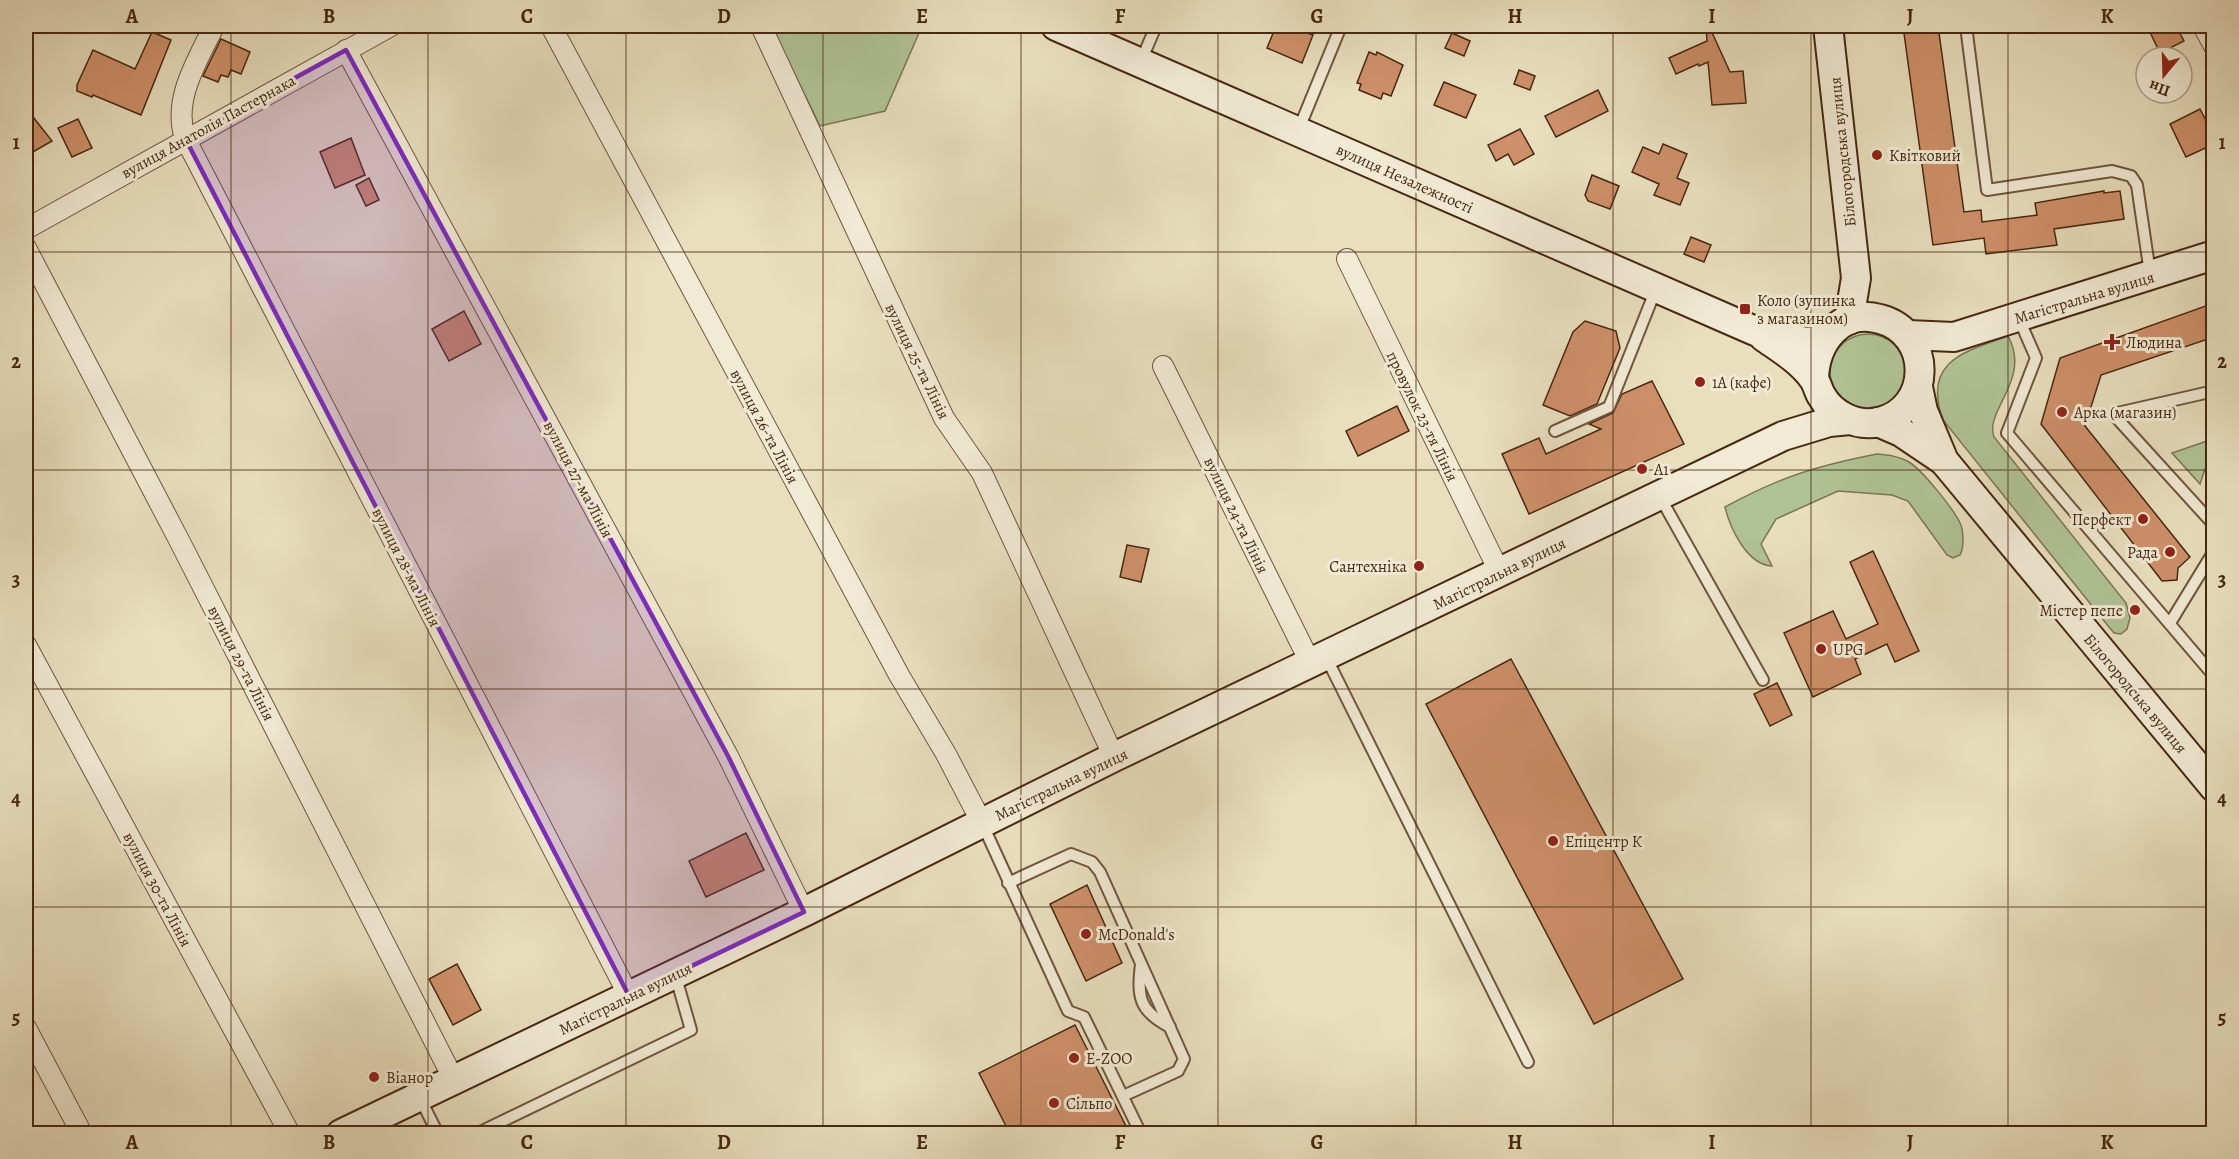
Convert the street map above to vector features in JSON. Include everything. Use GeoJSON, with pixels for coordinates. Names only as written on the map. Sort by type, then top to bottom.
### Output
{"type":"FeatureCollection","features":[{"type":"Feature","properties":{"kind":"main road","name":"вулиця Незалежності"},"geometry":{"type":"LineString","coordinates":[[1056,26],[1755,331]]}},
{"type":"Feature","properties":{"kind":"main road","name":"Білогородська вулиця"},"geometry":{"type":"LineString","coordinates":[[1828,26],[1857,278]]}},
{"type":"Feature","properties":{"kind":"main road","name":"Магістральна вулиця"},"geometry":{"type":"LineString","coordinates":[[1954,337],[2214,255]]}},
{"type":"Feature","properties":{"kind":"main road"},"geometry":{"type":"LineString","coordinates":[[1857,278],[1878,318]]}},
{"type":"Feature","properties":{"kind":"main road"},"geometry":{"type":"LineString","coordinates":[[1849,320],[1857,278]]}},
{"type":"Feature","properties":{"kind":"main road"},"geometry":{"type":"LineString","coordinates":[[1783,436],[1799,417],[1816,383],[1817,353],[1824,340],[1839,325],[1849,320],[1863,317],[1878,318],[1899,327],[1916,347],[1923,411],[1944,461]]}},
{"type":"Feature","properties":{"kind":"main road"},"geometry":{"type":"LineString","coordinates":[[1755,331],[1806,342],[1824,340]]}},
{"type":"Feature","properties":{"kind":"main road"},"geometry":{"type":"LineString","coordinates":[[1755,331],[1788,354],[1816,383],[1827,405],[1864,421],[1901,432],[1944,461]]}},
{"type":"Feature","properties":{"kind":"main road"},"geometry":{"type":"LineString","coordinates":[[1908,335],[1954,337]]}},
{"type":"Feature","properties":{"kind":"main road"},"geometry":{"type":"LineString","coordinates":[[1864,421],[1902,410],[1919,381],[1954,337]]}},
{"type":"Feature","properties":{"kind":"main road","name":"Магістральна вулиця"},"geometry":{"type":"LineString","coordinates":[[341,1134],[804,912],[1114,757],[1783,436],[1829,422],[1864,421]]}},
{"type":"Feature","properties":{"kind":"main road","name":"Білогородська вулиця"},"geometry":{"type":"LineString","coordinates":[[1944,461],[2214,787]]}},
{"type":"Feature","properties":{"kind":"street"},"geometry":{"type":"LineString","coordinates":[[185,138],[180,122],[182,102],[214,26]]}},
{"type":"Feature","properties":{"kind":"street","name":"вулиця Анатолія Пастернака"},"geometry":{"type":"LineString","coordinates":[[28,223],[391,26]]}},
{"type":"Feature","properties":{"kind":"street","name":"вулиця 26-та Лінія"},"geometry":{"type":"LineString","coordinates":[[551,26],[899,675],[970,797],[982,824]]}},
{"type":"Feature","properties":{"kind":"street","name":"вулиця 25-та Лінія"},"geometry":{"type":"LineString","coordinates":[[760,26],[944,418],[982,473],[1114,757]]}},
{"type":"Feature","properties":{"kind":"street"},"geometry":{"type":"LineString","coordinates":[[2203,26],[2214,46]]}},
{"type":"Feature","properties":{"kind":"street","name":"вулиця 27-ма Лінія"},"geometry":{"type":"LineString","coordinates":[[346,50],[728,756],[804,912]]}},
{"type":"Feature","properties":{"kind":"street","name":"вулиця 28-ма Лінія"},"geometry":{"type":"LineString","coordinates":[[185,138],[629,996]]}},
{"type":"Feature","properties":{"kind":"street","name":"вулиця 29-та Лінія"},"geometry":{"type":"LineString","coordinates":[[26,248],[180,542],[454,1080]]}},
{"type":"Feature","properties":{"kind":"street","name":"провулок 23-тя Лінія"},"geometry":{"type":"LineString","coordinates":[[1347,259],[1500,573]]}},
{"type":"Feature","properties":{"kind":"street","name":"вулиця 24-та Лінія"},"geometry":{"type":"LineString","coordinates":[[1163,366],[1318,661]]}},
{"type":"Feature","properties":{"kind":"street","name":"вулиця 30-та Лінія"},"geometry":{"type":"LineString","coordinates":[[26,645],[290,1134]]}},
{"type":"Feature","properties":{"kind":"street"},"geometry":{"type":"LineString","coordinates":[[26,1028],[82,1134]]}},
{"type":"Feature","properties":{"kind":"lane"},"geometry":{"type":"LineString","coordinates":[[1140,63],[1156,26]]}},
{"type":"Feature","properties":{"kind":"lane"},"geometry":{"type":"LineString","coordinates":[[1298,131],[1341,26]]}},
{"type":"Feature","properties":{"kind":"lane"},"geometry":{"type":"LineString","coordinates":[[1966,26],[1987,190],[2112,171],[2131,176],[2137,185],[2150,277]]}},
{"type":"Feature","properties":{"kind":"lane"},"geometry":{"type":"LineString","coordinates":[[1556,431],[1609,407],[1656,288]]}},
{"type":"Feature","properties":{"kind":"lane"},"geometry":{"type":"LineString","coordinates":[[2018,318],[2036,358],[2007,433],[2214,676]]}},
{"type":"Feature","properties":{"kind":"lane"},"geometry":{"type":"LineString","coordinates":[[2214,391],[2113,414],[2214,525]]}},
{"type":"Feature","properties":{"kind":"lane"},"geometry":{"type":"LineString","coordinates":[[1660,496],[1763,680]]}},
{"type":"Feature","properties":{"kind":"lane"},"geometry":{"type":"LineString","coordinates":[[2170,623],[2214,551]]}},
{"type":"Feature","properties":{"kind":"lane"},"geometry":{"type":"LineString","coordinates":[[1318,661],[1527,1062]]}},
{"type":"Feature","properties":{"kind":"lane"},"geometry":{"type":"LineString","coordinates":[[982,824],[1068,1011],[1084,1017],[1142,1134]]}},
{"type":"Feature","properties":{"kind":"lane"},"geometry":{"type":"LineString","coordinates":[[1008,883],[1071,854],[1092,862],[1100,872],[1182,1052],[1183,1065],[1178,1071],[1123,1096]]}},
{"type":"Feature","properties":{"kind":"lane"},"geometry":{"type":"LineString","coordinates":[[476,1134],[691,1030],[675,974]]}},
{"type":"Feature","properties":{"kind":"lane"},"geometry":{"type":"LineString","coordinates":[[419,1096],[438,1134]]}},
{"type":"Feature","properties":{"kind":"highlighted area"},"geometry":{"type":"Polygon","coordinates":[[[346,50],[728,756],[804,912],[629,996],[185,138],[346,50]]]}},
{"type":"Feature","properties":{"kind":"green space"},"geometry":{"type":"Polygon","coordinates":[[[771,26],[922,26],[885,111],[820,126],[771,26]]]}},
{"type":"Feature","properties":{"kind":"green space"},"geometry":{"type":"Polygon","coordinates":[[[1868,334],[1883,337],[1895,345],[1903,357],[1906,372],[1903,387],[1895,399],[1883,407],[1868,410],[1853,407],[1841,399],[1833,387],[1830,372],[1833,357],[1841,345],[1853,337],[1868,334]]]}},
{"type":"Feature","properties":{"kind":"green space"},"geometry":{"type":"Polygon","coordinates":[[[2008,336],[2014,352],[2015,367],[1995,416],[1994,437],[2126,603],[2130,618],[2127,629],[2121,634],[2114,633],[2109,627],[1943,420],[1938,400],[1938,385],[1942,372],[1962,354],[2008,336]]]}},
{"type":"Feature","properties":{"kind":"green space"},"geometry":{"type":"Polygon","coordinates":[[[2210,440],[2213,445],[2200,484],[2172,453],[2210,440]]]}},
{"type":"Feature","properties":{"kind":"green space"},"geometry":{"type":"Polygon","coordinates":[[[1877,454],[1897,457],[1909,462],[1937,490],[1961,526],[1963,544],[1960,555],[1953,558],[1947,555],[1908,501],[1892,495],[1838,491],[1776,519],[1761,544],[1772,566],[1755,559],[1735,535],[1725,507],[1781,480],[1835,463],[1877,454]]]}},
{"type":"Feature","properties":{"kind":"building"},"geometry":{"type":"Polygon","coordinates":[[[1276,26],[1289,26],[1313,35],[1302,63],[1267,48],[1276,26]]]}},
{"type":"Feature","properties":{"kind":"building"},"geometry":{"type":"Polygon","coordinates":[[[1706,26],[1709,26],[1730,72],[1743,71],[1746,103],[1712,105],[1708,62],[1676,74],[1669,58],[1707,41],[1706,26]]]}},
{"type":"Feature","properties":{"kind":"building"},"geometry":{"type":"Polygon","coordinates":[[[1903,26],[1938,26],[1964,212],[1981,210],[1982,222],[2037,215],[2035,203],[2104,191],[2104,193],[2120,191],[2124,219],[2054,229],[2057,245],[1986,254],[1984,238],[1933,245],[1903,26]]]}},
{"type":"Feature","properties":{"kind":"building"},"geometry":{"type":"Polygon","coordinates":[[[2147,26],[2176,26],[2184,41],[2176,45],[2156,45],[2147,26]]]}},
{"type":"Feature","properties":{"kind":"building"},"geometry":{"type":"Polygon","coordinates":[[[152,32],[171,40],[141,115],[93,95],[92,97],[77,91],[77,85],[93,50],[135,69],[152,32]]]}},
{"type":"Feature","properties":{"kind":"building"},"geometry":{"type":"Polygon","coordinates":[[[1452,33],[1470,41],[1464,56],[1445,48],[1452,33]]]}},
{"type":"Feature","properties":{"kind":"building"},"geometry":{"type":"Polygon","coordinates":[[[221,39],[250,52],[241,74],[231,70],[228,77],[221,75],[218,82],[203,76],[221,39]]]}},
{"type":"Feature","properties":{"kind":"building"},"geometry":{"type":"Polygon","coordinates":[[[1369,52],[1376,55],[1377,52],[1403,65],[1391,96],[1383,93],[1381,99],[1359,90],[1361,84],[1357,83],[1369,52]]]}},
{"type":"Feature","properties":{"kind":"building"},"geometry":{"type":"Polygon","coordinates":[[[1519,70],[1535,76],[1530,90],[1514,84],[1519,70]]]}},
{"type":"Feature","properties":{"kind":"building"},"geometry":{"type":"Polygon","coordinates":[[[1444,82],[1476,95],[1466,118],[1434,105],[1444,82]]]}},
{"type":"Feature","properties":{"kind":"building"},"geometry":{"type":"Polygon","coordinates":[[[1598,90],[1608,111],[1556,137],[1545,116],[1598,90]]]}},
{"type":"Feature","properties":{"kind":"building"},"geometry":{"type":"Polygon","coordinates":[[[26,108],[52,141],[33,152],[26,138],[26,108]]]}},
{"type":"Feature","properties":{"kind":"building"},"geometry":{"type":"Polygon","coordinates":[[[2200,109],[2214,136],[2214,144],[2186,157],[2170,124],[2200,109]]]}},
{"type":"Feature","properties":{"kind":"building"},"geometry":{"type":"Polygon","coordinates":[[[78,119],[92,148],[72,157],[58,128],[78,119]]]}},
{"type":"Feature","properties":{"kind":"building"},"geometry":{"type":"Polygon","coordinates":[[[1520,129],[1534,154],[1514,165],[1508,154],[1496,161],[1488,145],[1520,129]]]}},
{"type":"Feature","properties":{"kind":"building"},"geometry":{"type":"Polygon","coordinates":[[[351,138],[365,175],[335,188],[320,152],[351,138]]]}},
{"type":"Feature","properties":{"kind":"building"},"geometry":{"type":"Polygon","coordinates":[[[1663,144],[1687,154],[1677,178],[1689,183],[1680,205],[1654,195],[1659,184],[1632,172],[1643,147],[1659,154],[1663,144]]]}},
{"type":"Feature","properties":{"kind":"building"},"geometry":{"type":"Polygon","coordinates":[[[1592,175],[1619,186],[1610,209],[1588,201],[1585,195],[1592,175]]]}},
{"type":"Feature","properties":{"kind":"building"},"geometry":{"type":"Polygon","coordinates":[[[369,178],[379,200],[366,206],[356,185],[369,178]]]}},
{"type":"Feature","properties":{"kind":"building"},"geometry":{"type":"Polygon","coordinates":[[[1691,237],[1711,245],[1704,262],[1684,254],[1691,237]]]}},
{"type":"Feature","properties":{"kind":"building"},"geometry":{"type":"Polygon","coordinates":[[[2214,303],[2214,337],[2101,375],[2085,426],[2190,557],[2178,568],[2177,580],[2162,581],[2041,424],[2060,358],[2214,303]]]}},
{"type":"Feature","properties":{"kind":"building"},"geometry":{"type":"Polygon","coordinates":[[[464,311],[481,344],[449,361],[432,329],[464,311]]]}},
{"type":"Feature","properties":{"kind":"building"},"geometry":{"type":"Polygon","coordinates":[[[1585,321],[1616,331],[1620,348],[1597,404],[1570,416],[1543,405],[1573,332],[1585,321]]]}},
{"type":"Feature","properties":{"kind":"building"},"geometry":{"type":"Polygon","coordinates":[[[1652,381],[1684,444],[1529,514],[1502,454],[1539,438],[1546,454],[1601,429],[1589,424],[1613,413],[1622,394],[1652,381]]]}},
{"type":"Feature","properties":{"kind":"building"},"geometry":{"type":"Polygon","coordinates":[[[1397,406],[1409,431],[1358,456],[1346,431],[1397,406]]]}},
{"type":"Feature","properties":{"kind":"building"},"geometry":{"type":"Polygon","coordinates":[[[1127,545],[1149,549],[1141,582],[1120,577],[1127,545]]]}},
{"type":"Feature","properties":{"kind":"building"},"geometry":{"type":"Polygon","coordinates":[[[1873,551],[1919,651],[1895,662],[1887,644],[1855,659],[1861,674],[1813,697],[1784,633],[1833,611],[1846,639],[1878,624],[1850,562],[1873,551]]]}},
{"type":"Feature","properties":{"kind":"building","name":"Епіцентр К"},"geometry":{"type":"Polygon","coordinates":[[[1511,659],[1683,979],[1594,1024],[1426,704],[1511,659]]]}},
{"type":"Feature","properties":{"kind":"building"},"geometry":{"type":"Polygon","coordinates":[[[1777,683],[1792,715],[1770,726],[1754,694],[1777,683]]]}},
{"type":"Feature","properties":{"kind":"building"},"geometry":{"type":"Polygon","coordinates":[[[746,833],[764,870],[706,897],[689,861],[746,833]]]}},
{"type":"Feature","properties":{"kind":"building","name":"McDonald's"},"geometry":{"type":"Polygon","coordinates":[[[1087,885],[1122,963],[1086,981],[1050,904],[1087,885]]]}},
{"type":"Feature","properties":{"kind":"building"},"geometry":{"type":"Polygon","coordinates":[[[457,964],[481,1010],[453,1025],[429,979],[457,964]]]}},
{"type":"Feature","properties":{"kind":"building","name":"Сільпо"},"geometry":{"type":"Polygon","coordinates":[[[1075,1025],[1130,1134],[1010,1134],[979,1073],[1075,1025]]]}},
{"type":"Feature","properties":{"kind":"place","name":"Квітковий"},"geometry":{"type":"Point","coordinates":[1877,155]}},
{"type":"Feature","properties":{"kind":"place","name":"Коло (зупинка з магазином)"},"geometry":{"type":"Point","coordinates":[1745,309]}},
{"type":"Feature","properties":{"kind":"place","name":"Людина"},"geometry":{"type":"Point","coordinates":[2112,342]}},
{"type":"Feature","properties":{"kind":"place","name":"1А (кафе)"},"geometry":{"type":"Point","coordinates":[1700,382]}},
{"type":"Feature","properties":{"kind":"place","name":"Арка (магазин)"},"geometry":{"type":"Point","coordinates":[2062,412]}},
{"type":"Feature","properties":{"kind":"place","name":"А1"},"geometry":{"type":"Point","coordinates":[1642,469]}},
{"type":"Feature","properties":{"kind":"place","name":"Перфект"},"geometry":{"type":"Point","coordinates":[2143,519]}},
{"type":"Feature","properties":{"kind":"place","name":"Рада"},"geometry":{"type":"Point","coordinates":[2170,552]}},
{"type":"Feature","properties":{"kind":"place","name":"Сантехніка"},"geometry":{"type":"Point","coordinates":[1419,566]}},
{"type":"Feature","properties":{"kind":"place","name":"Містер пепе"},"geometry":{"type":"Point","coordinates":[2135,610]}},
{"type":"Feature","properties":{"kind":"place","name":"UPG"},"geometry":{"type":"Point","coordinates":[1821,649]}},
{"type":"Feature","properties":{"kind":"place","name":"Епіцентр К"},"geometry":{"type":"Point","coordinates":[1553,841]}},
{"type":"Feature","properties":{"kind":"place","name":"McDonald's"},"geometry":{"type":"Point","coordinates":[1086,934]}},
{"type":"Feature","properties":{"kind":"place","name":"E-ZOO"},"geometry":{"type":"Point","coordinates":[1074,1058]}},
{"type":"Feature","properties":{"kind":"place","name":"Віанор"},"geometry":{"type":"Point","coordinates":[374,1077]}},
{"type":"Feature","properties":{"kind":"place","name":"Сільпо"},"geometry":{"type":"Point","coordinates":[1054,1103]}}]}
